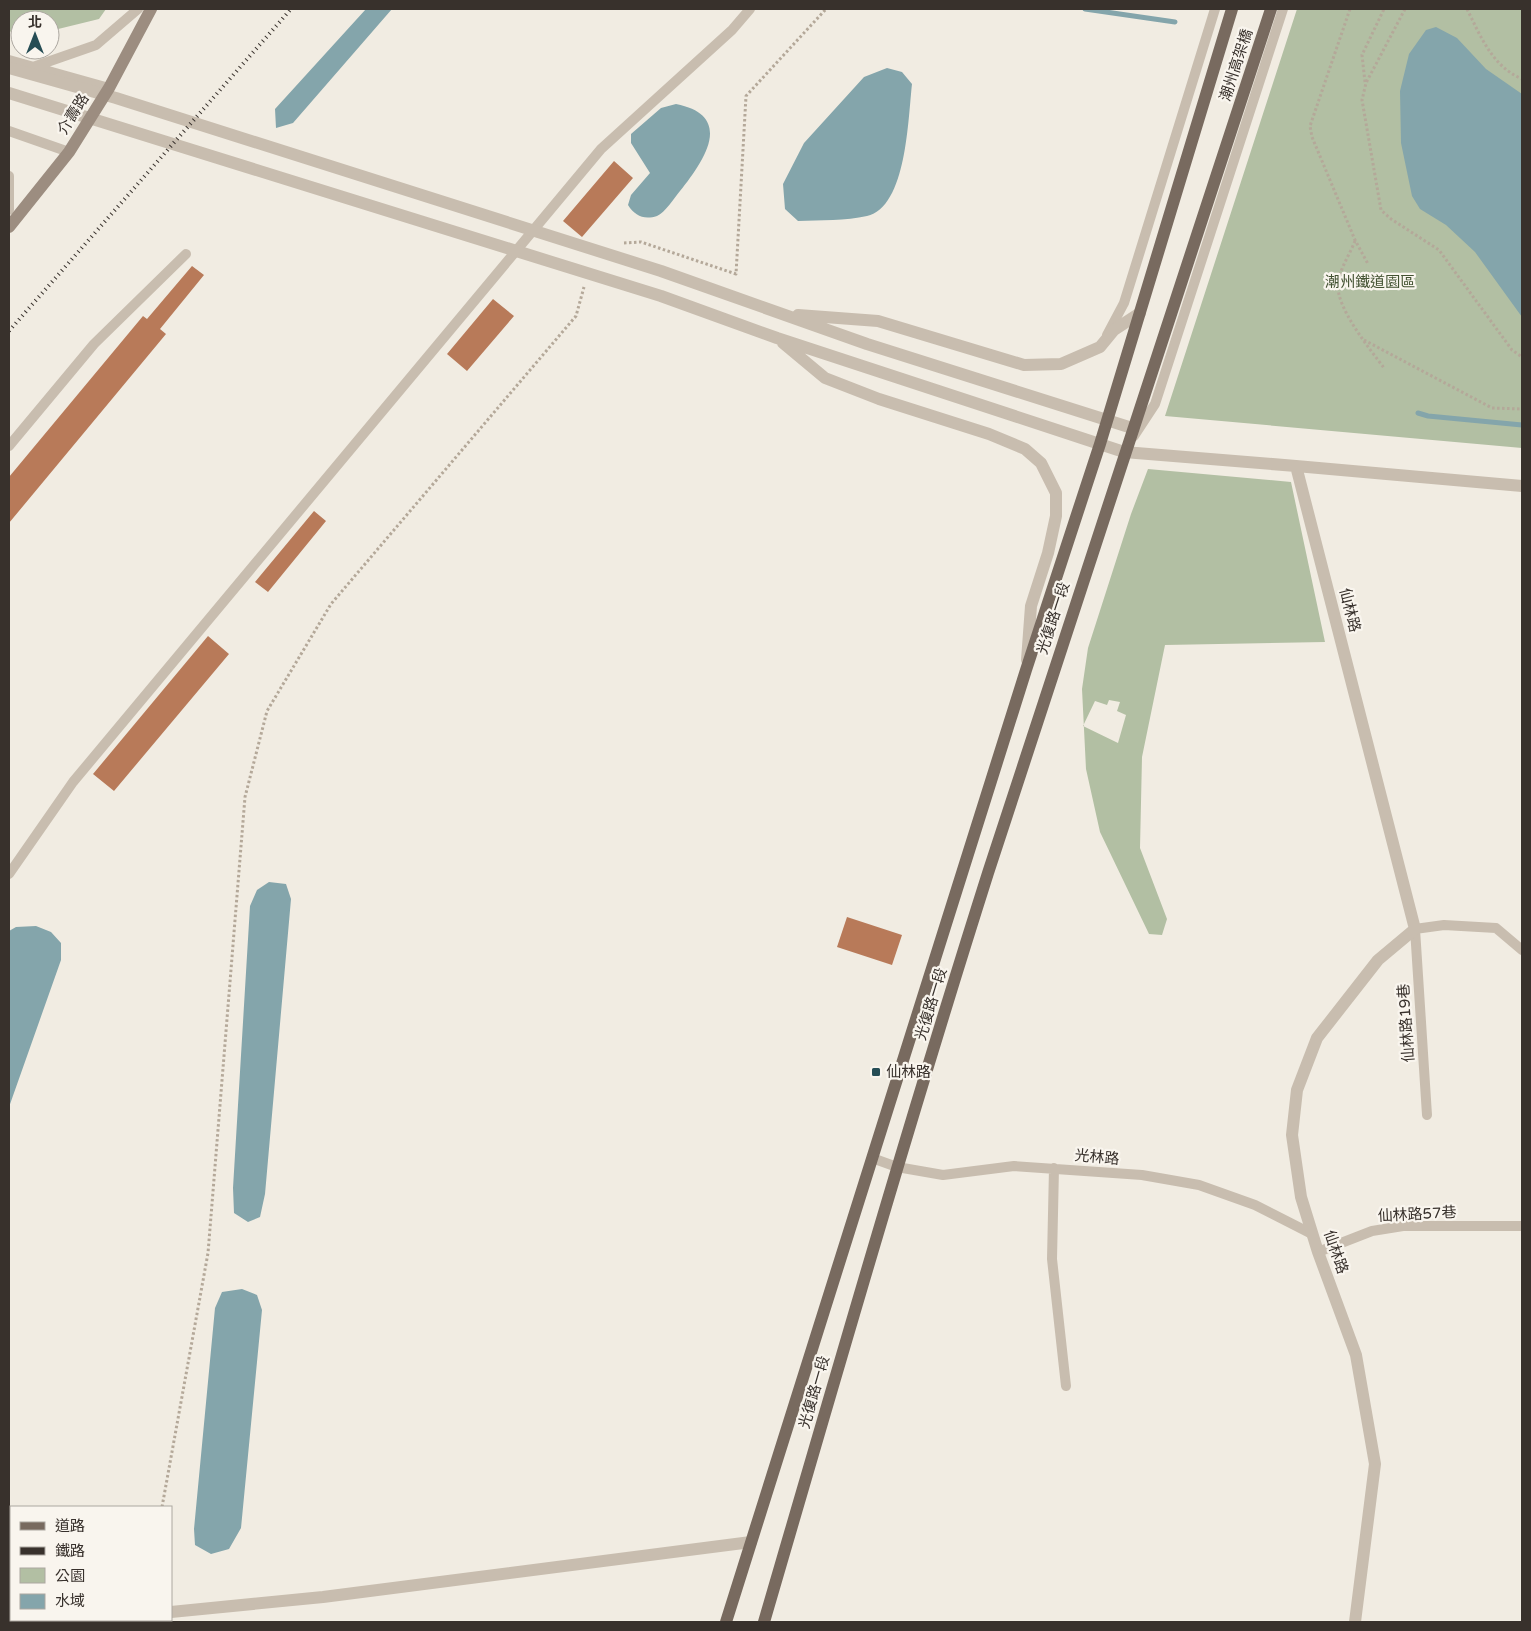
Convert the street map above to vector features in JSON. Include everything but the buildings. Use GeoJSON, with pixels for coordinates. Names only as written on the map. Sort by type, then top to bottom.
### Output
{"type":"FeatureCollection","features":[{"type":"Feature","properties":{"kind":"main road","name":"介壽路"},"geometry":{"type":"LineString","coordinates":[[9,227],[69,152],[109,88],[151,9]]}},
{"type":"Feature","properties":{"kind":"main road","name":"潮州高架橋"},"geometry":{"type":"LineString","coordinates":[[1107,420],[1232,9]]}},
{"type":"Feature","properties":{"kind":"main road","name":"潮州高架橋"},"geometry":{"type":"LineString","coordinates":[[1132,428],[1232,132],[1271,9]]}},
{"type":"Feature","properties":{"kind":"main road","name":"光復路一段"},"geometry":{"type":"LineString","coordinates":[[726,1622],[1026,670],[1107,420]]}},
{"type":"Feature","properties":{"kind":"main road","name":"光復路一段"},"geometry":{"type":"LineString","coordinates":[[764,1622],[897,1167],[990,866],[1132,428]]}},
{"type":"Feature","properties":{"kind":"street"},"geometry":{"type":"LineString","coordinates":[[9,68],[116,98],[661,271],[877,347],[1132,428]]}},
{"type":"Feature","properties":{"kind":"street"},"geometry":{"type":"LineString","coordinates":[[9,93],[661,296],[778,338],[1124,452],[1522,486]]}},
{"type":"Feature","properties":{"kind":"street"},"geometry":{"type":"LineString","coordinates":[[780,313],[878,321],[1024,366],[1061,364],[1100,346],[1114,330],[1140,313]]}},
{"type":"Feature","properties":{"kind":"street"},"geometry":{"type":"LineString","coordinates":[[778,338],[825,378],[879,400],[989,434],[1025,449],[1041,463],[1056,492],[1056,516],[1048,553],[1031,606],[1026,670]]}},
{"type":"Feature","properties":{"kind":"street","name":"仙林路"},"geometry":{"type":"LineString","coordinates":[[1296,466],[1414,929],[1378,960],[1317,1038],[1297,1090],[1292,1135],[1301,1197],[1318,1252],[1356,1356],[1375,1464],[1355,1622]]}},
{"type":"Feature","properties":{"kind":"street"},"geometry":{"type":"LineString","coordinates":[[172,1612],[323,1598],[751,1542]]}},
{"type":"Feature","properties":{"kind":"street"},"geometry":{"type":"LineString","coordinates":[[69,1622],[82,1621]]}},
{"type":"Feature","properties":{"kind":"lane"},"geometry":{"type":"LineString","coordinates":[[33,67],[96,45],[138,9]]}},
{"type":"Feature","properties":{"kind":"lane"},"geometry":{"type":"LineString","coordinates":[[9,874],[73,782],[601,149],[732,30],[750,9]]}},
{"type":"Feature","properties":{"kind":"lane"},"geometry":{"type":"LineString","coordinates":[[1100,346],[1124,303],[1215,9]]}},
{"type":"Feature","properties":{"kind":"lane"},"geometry":{"type":"LineString","coordinates":[[1124,452],[1155,404],[1283,9]]}},
{"type":"Feature","properties":{"kind":"lane"},"geometry":{"type":"LineString","coordinates":[[9,60],[109,88]]}},
{"type":"Feature","properties":{"kind":"lane"},"geometry":{"type":"LineString","coordinates":[[9,131],[69,152]]}},
{"type":"Feature","properties":{"kind":"lane"},"geometry":{"type":"LineString","coordinates":[[9,176],[9,210]]}},
{"type":"Feature","properties":{"kind":"lane"},"geometry":{"type":"LineString","coordinates":[[9,446],[94,344],[186,254]]}},
{"type":"Feature","properties":{"kind":"lane"},"geometry":{"type":"LineString","coordinates":[[1414,929],[1444,925],[1496,928],[1522,950]]}},
{"type":"Feature","properties":{"kind":"lane","name":"仙林路19巷"},"geometry":{"type":"LineString","coordinates":[[1414,929],[1427,1115]]}},
{"type":"Feature","properties":{"kind":"lane","name":"光林路"},"geometry":{"type":"LineString","coordinates":[[872,1158],[897,1167],[943,1175],[1014,1166],[1142,1176],[1199,1184],[1255,1205],[1312,1234]]}},
{"type":"Feature","properties":{"kind":"lane"},"geometry":{"type":"LineString","coordinates":[[1054,1168],[1052,1259],[1066,1386]]}},
{"type":"Feature","properties":{"kind":"lane","name":"仙林路57巷"},"geometry":{"type":"LineString","coordinates":[[1318,1252],[1372,1231],[1402,1226],[1522,1226]]}},
{"type":"Feature","properties":{"kind":"path"},"geometry":{"type":"LineString","coordinates":[[623,244],[641,242],[736,274],[746,96],[826,9]]}},
{"type":"Feature","properties":{"kind":"path"},"geometry":{"type":"LineString","coordinates":[[1350,9],[1310,126],[1312,137],[1355,240],[1368,264]]}},
{"type":"Feature","properties":{"kind":"path"},"geometry":{"type":"LineString","coordinates":[[1366,83],[1362,55],[1384,9]]}},
{"type":"Feature","properties":{"kind":"path"},"geometry":{"type":"LineString","coordinates":[[1405,9],[1366,83],[1362,100],[1381,210],[1391,220],[1440,250],[1512,350],[1522,357]]}},
{"type":"Feature","properties":{"kind":"path"},"geometry":{"type":"LineString","coordinates":[[1467,9],[1490,54],[1510,74],[1522,79]]}},
{"type":"Feature","properties":{"kind":"path"},"geometry":{"type":"LineString","coordinates":[[1355,240],[1338,283],[1339,297],[1364,340],[1384,368]]}},
{"type":"Feature","properties":{"kind":"path"},"geometry":{"type":"LineString","coordinates":[[162,1506],[208,1253],[245,797],[267,711],[331,604],[576,316],[585,284]]}},
{"type":"Feature","properties":{"kind":"path"},"geometry":{"type":"LineString","coordinates":[[1364,340],[1492,408],[1522,409]]}},
{"type":"Feature","properties":{"kind":"green space"},"geometry":{"type":"Polygon","coordinates":[[[9,9],[106,9],[99,19],[60,29],[60,10],[10,10],[9,31],[9,9]]]}},
{"type":"Feature","properties":{"kind":"green space","name":"潮州鐵道園區"},"geometry":{"type":"Polygon","coordinates":[[[1297,9],[1522,9],[1522,448],[1165,416],[1297,9]]]}},
{"type":"Feature","properties":{"kind":"green space"},"geometry":{"type":"Polygon","coordinates":[[[1148,469],[1291,482],[1325,642],[1165,645],[1142,757],[1140,848],[1167,919],[1162,935],[1149,934],[1100,832],[1086,769],[1084,726],[1118,743],[1126,715],[1117,711],[1120,702],[1109,700],[1107,705],[1095,701],[1084,724],[1082,689],[1088,648],[1131,514],[1148,469]]]}},
{"type":"Feature","properties":{"kind":"water"},"geometry":{"type":"Polygon","coordinates":[[[366,9],[392,9],[293,123],[276,128],[275,109],[366,9]]]}},
{"type":"Feature","properties":{"kind":"water"},"geometry":{"type":"Polygon","coordinates":[[[1436,27],[1457,38],[1486,69],[1522,94],[1522,317],[1475,252],[1446,225],[1420,209],[1412,196],[1401,143],[1400,91],[1409,54],[1426,30],[1436,27]]]}},
{"type":"Feature","properties":{"kind":"water"},"geometry":{"type":"Polygon","coordinates":[[[887,68],[902,72],[912,84],[903,159],[898,179],[890,196],[880,209],[867,216],[842,220],[798,221],[785,209],[783,184],[804,143],[864,77],[887,68]]]}},
{"type":"Feature","properties":{"kind":"water"},"geometry":{"type":"Polygon","coordinates":[[[676,104],[694,110],[705,119],[710,129],[705,154],[698,167],[666,209],[657,216],[648,218],[640,216],[628,205],[631,195],[650,173],[631,143],[631,134],[661,108],[676,104]]]}},
{"type":"Feature","properties":{"kind":"water"},"geometry":{"type":"Polygon","coordinates":[[[269,882],[286,884],[291,899],[265,1194],[260,1217],[248,1222],[234,1213],[233,1188],[250,906],[257,890],[269,882]]]}},
{"type":"Feature","properties":{"kind":"water"},"geometry":{"type":"Polygon","coordinates":[[[36,926],[51,932],[61,943],[61,960],[9,1107],[9,931],[16,927],[36,926]]]}},
{"type":"Feature","properties":{"kind":"water"},"geometry":{"type":"Polygon","coordinates":[[[242,1289],[257,1295],[262,1310],[241,1528],[229,1549],[211,1554],[195,1545],[194,1529],[215,1308],[222,1292],[242,1289]]]}},
{"type":"Feature","properties":{"kind":"waterway"},"geometry":{"type":"LineString","coordinates":[[1085,9],[1175,22]]}},
{"type":"Feature","properties":{"kind":"waterway"},"geometry":{"type":"LineString","coordinates":[[1418,413],[1428,416],[1522,425]]}},
{"type":"Feature","properties":{"kind":"railway"},"geometry":{"type":"LineString","coordinates":[[9,331],[291,9]]}},
{"type":"Feature","properties":{"kind":"place","name":"仙林路"},"geometry":{"type":"Point","coordinates":[876,1072]}}]}
